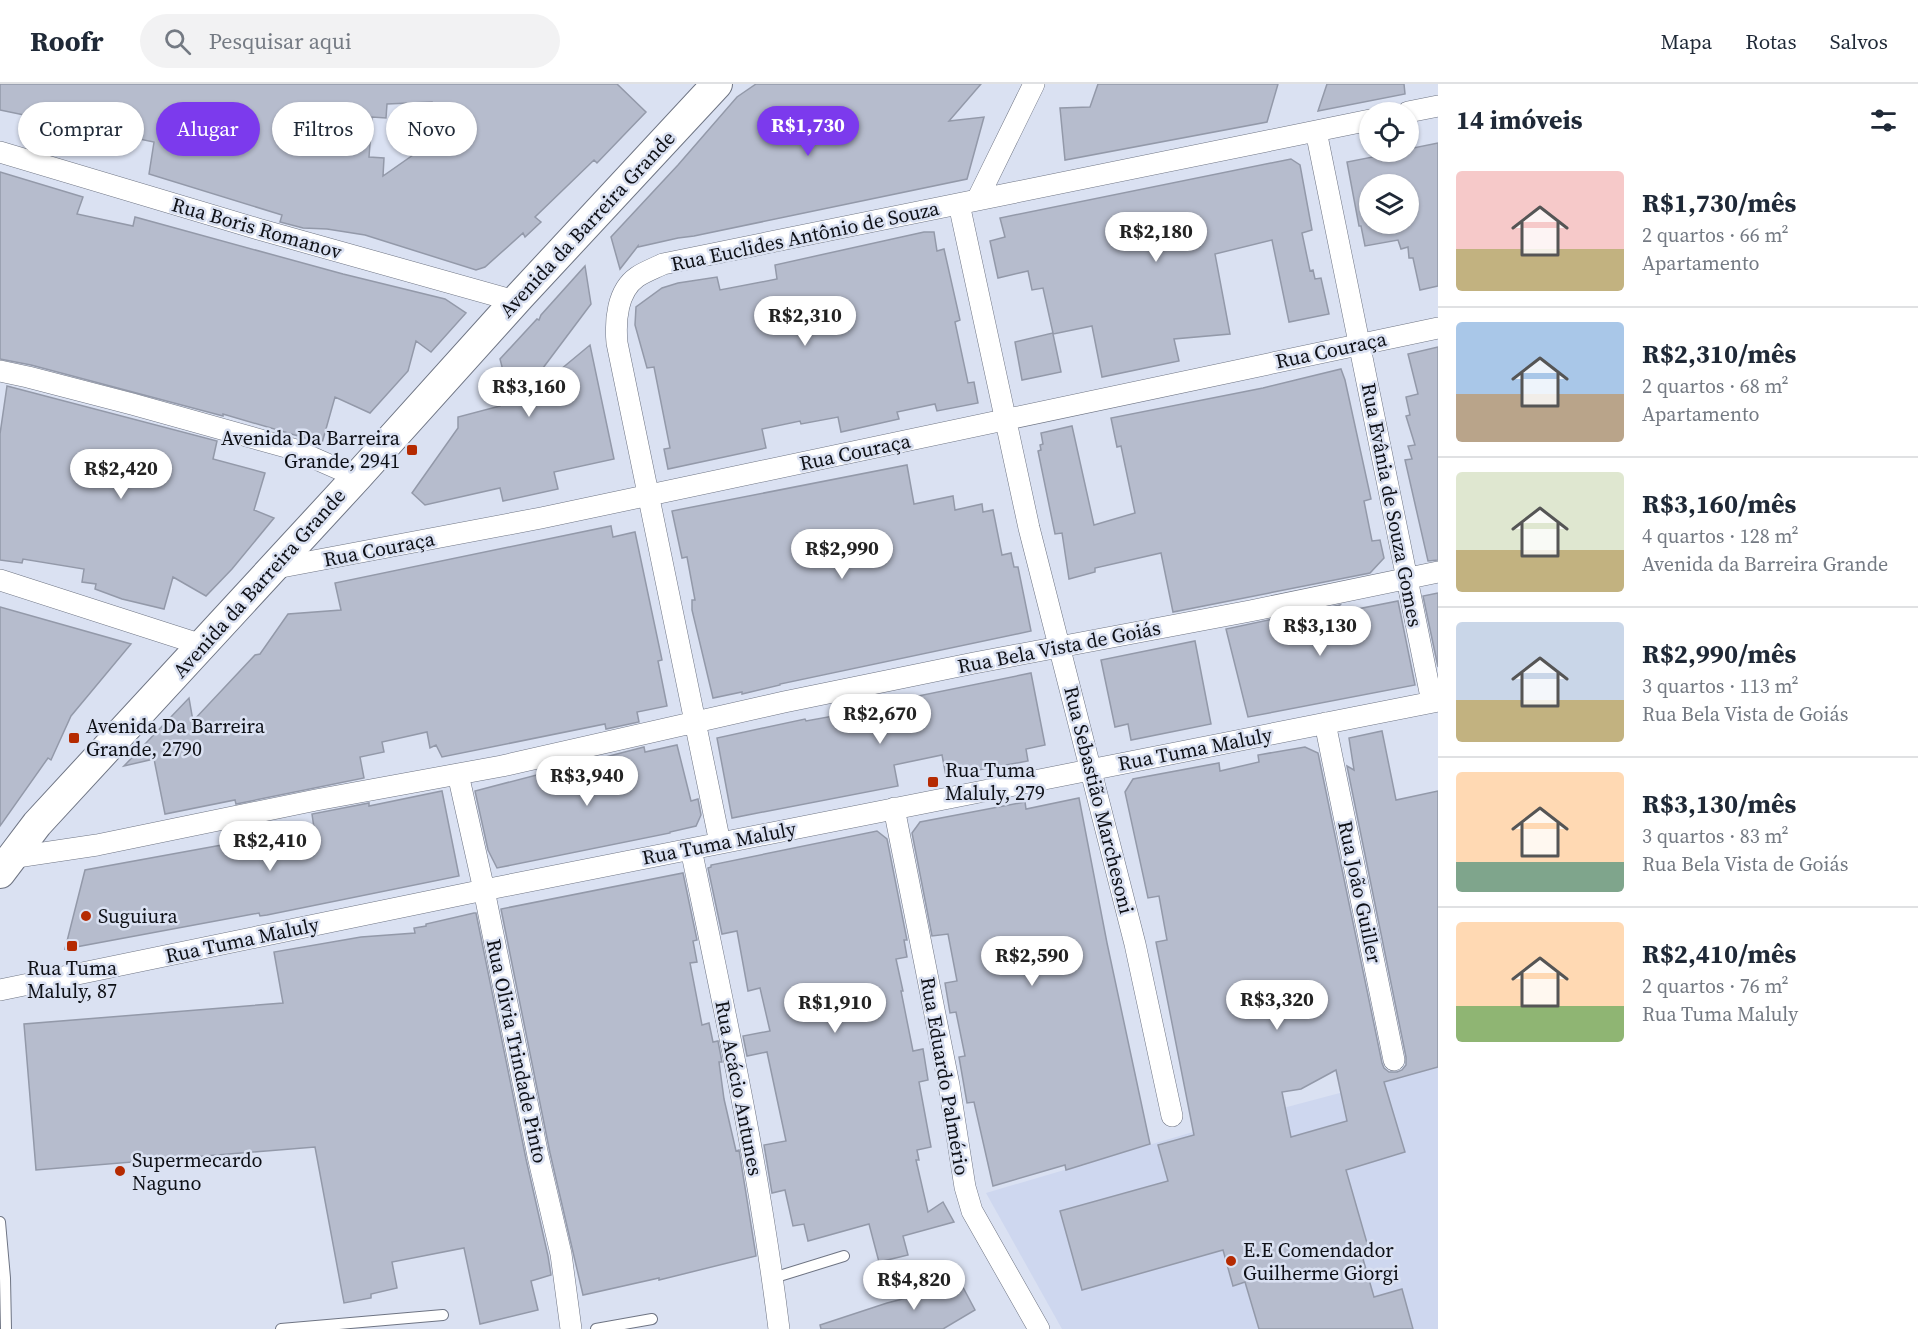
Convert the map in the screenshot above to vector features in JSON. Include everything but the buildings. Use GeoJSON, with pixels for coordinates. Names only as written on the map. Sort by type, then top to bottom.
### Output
{"type":"FeatureCollection","features":[{"type":"Feature","properties":{"kind":"main road","name":"Avenida da Barreira Grande"},"geometry":{"type":"LineString","coordinates":[[5,866],[38,825],[515,301],[717,84]]}},
{"type":"Feature","properties":{"kind":"street"},"geometry":{"type":"LineString","coordinates":[[968,202],[1034,84]]}},
{"type":"Feature","properties":{"kind":"street"},"geometry":{"type":"LineString","coordinates":[[1419,110],[1438,106]]}},
{"type":"Feature","properties":{"kind":"street","name":"Rua Euclides Antônio de Souza"},"geometry":{"type":"LineString","coordinates":[[720,843],[617,343],[615,323],[621,298],[636,278],[663,264],[1359,122]]}},
{"type":"Feature","properties":{"kind":"street","name":"Rua Evânia de Souza Gomes"},"geometry":{"type":"LineString","coordinates":[[1316,131],[1407,578],[1435,701]]}},
{"type":"Feature","properties":{"kind":"street","name":"Rua Boris Romanov"},"geometry":{"type":"LineString","coordinates":[[0,152],[258,229],[515,301]]}},
{"type":"Feature","properties":{"kind":"street","name":"Rua Sebastião Marchesoni"},"geometry":{"type":"LineString","coordinates":[[968,202],[1005,419],[1029,528],[1135,944],[1172,1116]]}},
{"type":"Feature","properties":{"kind":"street","name":"Rua Couraça"},"geometry":{"type":"LineString","coordinates":[[272,569],[649,495],[1438,328]]}},
{"type":"Feature","properties":{"kind":"street"},"geometry":{"type":"LineString","coordinates":[[0,371],[28,376],[293,449],[357,477]]}},
{"type":"Feature","properties":{"kind":"street","name":"Rua Bela Vista de Goiás"},"geometry":{"type":"LineString","coordinates":[[5,866],[316,800],[502,766],[941,670],[1438,572]]}},
{"type":"Feature","properties":{"kind":"street"},"geometry":{"type":"LineString","coordinates":[[0,580],[202,645]]}},
{"type":"Feature","properties":{"kind":"street","name":"Rua Tuma Maluly"},"geometry":{"type":"LineString","coordinates":[[0,990],[484,890],[1435,701]]}},
{"type":"Feature","properties":{"kind":"street","name":"Rua João Guiller"},"geometry":{"type":"LineString","coordinates":[[1325,723],[1394,1060]]}},
{"type":"Feature","properties":{"kind":"street","name":"Rua Olivia Trindade Pinto"},"geometry":{"type":"LineString","coordinates":[[458,774],[538,1156],[561,1254],[571,1329]]}},
{"type":"Feature","properties":{"kind":"street","name":"Rua Eduardo Palmério"},"geometry":{"type":"LineString","coordinates":[[894,808],[949,1085],[965,1187],[972,1210],[1039,1329]]}},
{"type":"Feature","properties":{"kind":"street","name":"Rua Acácio Antunes"},"geometry":{"type":"LineString","coordinates":[[691,849],[740,1087],[779,1329]]}},
{"type":"Feature","properties":{"kind":"lane"},"geometry":{"type":"LineString","coordinates":[[0,1222],[6,1329]]}},
{"type":"Feature","properties":{"kind":"lane"},"geometry":{"type":"LineString","coordinates":[[772,1278],[844,1256]]}},
{"type":"Feature","properties":{"kind":"lane"},"geometry":{"type":"LineString","coordinates":[[281,1329],[443,1315]]}},
{"type":"Feature","properties":{"kind":"lane"},"geometry":{"type":"LineString","coordinates":[[596,1329],[652,1319]]}},
{"type":"Feature","properties":{"kind":"shaded area","name":"E.E Comendador Guilherme Giorgi"},"geometry":{"type":"Polygon","coordinates":[[[1438,1067],[1438,1329],[1062,1329],[986,1193],[1193,1132],[1438,1067]]]}},
{"type":"Feature","properties":{"kind":"place","name":"Avenida Da Barreira Grande, 2941"},"geometry":{"type":"Point","coordinates":[412,450]}},
{"type":"Feature","properties":{"kind":"place","name":"Avenida Da Barreira Grande, 2790"},"geometry":{"type":"Point","coordinates":[74,738]}},
{"type":"Feature","properties":{"kind":"place","name":"Rua Tuma Maluly, 279"},"geometry":{"type":"Point","coordinates":[933,782]}},
{"type":"Feature","properties":{"kind":"place","name":"Suguiura"},"geometry":{"type":"Point","coordinates":[86,916]}},
{"type":"Feature","properties":{"kind":"place","name":"Rua Tuma Maluly, 87"},"geometry":{"type":"Point","coordinates":[72,946]}},
{"type":"Feature","properties":{"kind":"place","name":"Supermecardo Naguno"},"geometry":{"type":"Point","coordinates":[120,1171]}},
{"type":"Feature","properties":{"kind":"place","name":"E.E Comendador Guilherme Giorgi"},"geometry":{"type":"Point","coordinates":[1231,1261]}}]}
